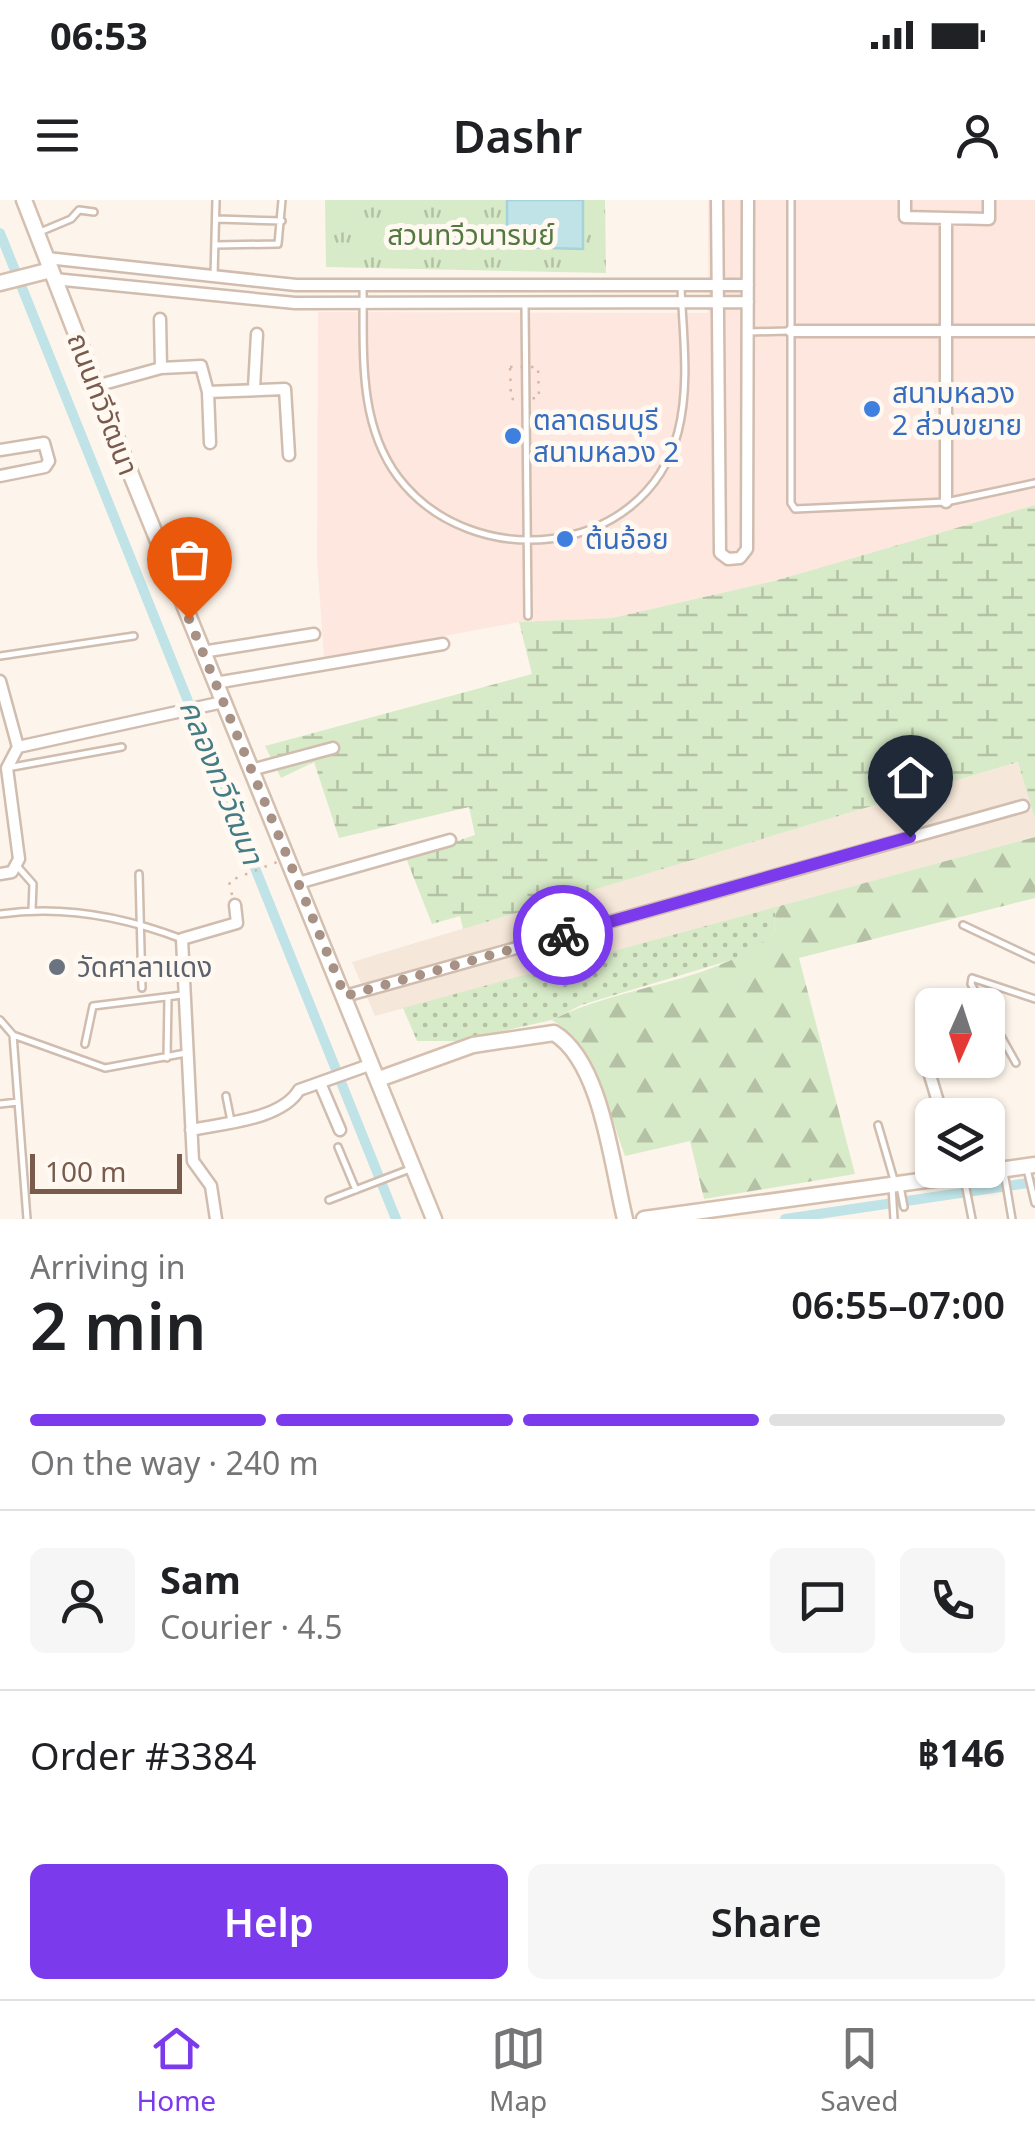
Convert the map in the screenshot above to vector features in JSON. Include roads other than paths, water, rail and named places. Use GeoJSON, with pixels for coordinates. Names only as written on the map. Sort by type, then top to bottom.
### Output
{"type":"FeatureCollection","features":[{"type":"Feature","properties":{"kind":"main road","name":"ถนนทวีวัฒนา"},"geometry":{"type":"LineString","coordinates":[[24,200],[47,270],[345,996],[365,1066],[379,1079],[434,1219]]}},
{"type":"Feature","properties":{"kind":"main road"},"geometry":{"type":"LineString","coordinates":[[0,283],[47,270]]}},
{"type":"Feature","properties":{"kind":"main road"},"geometry":{"type":"LineString","coordinates":[[379,1079],[473,1045],[554,1033],[574,1050],[589,1077],[625,1219]]}},
{"type":"Feature","properties":{"kind":"main road"},"geometry":{"type":"LineString","coordinates":[[1005,1173],[1030,1169]]}},
{"type":"Feature","properties":{"kind":"main road"},"geometry":{"type":"LineString","coordinates":[[644,1219],[915,1185]]}},
{"type":"Feature","properties":{"kind":"street"},"geometry":{"type":"LineString","coordinates":[[717,200],[720,553],[728,559],[740,558],[748,549],[748,200]]}},
{"type":"Feature","properties":{"kind":"street"},"geometry":{"type":"LineString","coordinates":[[906,200],[905,217],[946,218],[989,218],[989,200]]}},
{"type":"Feature","properties":{"kind":"street"},"geometry":{"type":"LineString","coordinates":[[946,218],[946,502]]}},
{"type":"Feature","properties":{"kind":"street"},"geometry":{"type":"LineString","coordinates":[[47,270],[81,262],[214,279],[363,285],[748,285]]}},
{"type":"Feature","properties":{"kind":"street"},"geometry":{"type":"LineString","coordinates":[[80,282],[81,262]]}},
{"type":"Feature","properties":{"kind":"street"},"geometry":{"type":"LineString","coordinates":[[47,270],[80,282],[295,303],[748,302]]}},
{"type":"Feature","properties":{"kind":"street"},"geometry":{"type":"LineString","coordinates":[[160,319],[161,368]]}},
{"type":"Feature","properties":{"kind":"street"},"geometry":{"type":"LineString","coordinates":[[791,331],[1035,331]]}},
{"type":"Feature","properties":{"kind":"street"},"geometry":{"type":"LineString","coordinates":[[254,388],[257,334]]}},
{"type":"Feature","properties":{"kind":"street"},"geometry":{"type":"LineString","coordinates":[[96,386],[161,368],[201,366],[208,392],[210,443]]}},
{"type":"Feature","properties":{"kind":"street"},"geometry":{"type":"LineString","coordinates":[[208,392],[279,388],[288,394],[289,455]]}},
{"type":"Feature","properties":{"kind":"street"},"geometry":{"type":"LineString","coordinates":[[0,450],[44,443],[49,461],[45,467],[0,476]]}},
{"type":"Feature","properties":{"kind":"street"},"geometry":{"type":"LineString","coordinates":[[202,652],[314,634]]}},
{"type":"Feature","properties":{"kind":"street"},"geometry":{"type":"LineString","coordinates":[[215,683],[443,644]]}},
{"type":"Feature","properties":{"kind":"street"},"geometry":{"type":"LineString","coordinates":[[0,681],[18,747],[4,784],[18,866],[0,874]]}},
{"type":"Feature","properties":{"kind":"street"},"geometry":{"type":"LineString","coordinates":[[18,747],[223,702]]}},
{"type":"Feature","properties":{"kind":"street"},"geometry":{"type":"LineString","coordinates":[[251,770],[333,748]]}},
{"type":"Feature","properties":{"kind":"street"},"geometry":{"type":"LineString","coordinates":[[345,996],[1023,806]]}},
{"type":"Feature","properties":{"kind":"street"},"geometry":{"type":"LineString","coordinates":[[298,883],[450,840]]}},
{"type":"Feature","properties":{"kind":"street"},"geometry":{"type":"LineString","coordinates":[[216,1219],[211,1186],[194,1160],[182,995],[182,938],[234,924],[238,920],[235,906]]}},
{"type":"Feature","properties":{"kind":"street"},"geometry":{"type":"LineString","coordinates":[[191,1130],[278,1108],[293,1101],[299,1090],[365,1066]]}},
{"type":"Feature","properties":{"kind":"street"},"geometry":{"type":"LineString","coordinates":[[320,1083],[340,1130]]}},
{"type":"Feature","properties":{"kind":"lane"},"geometry":{"type":"LineString","coordinates":[[214,279],[216,200]]}},
{"type":"Feature","properties":{"kind":"lane"},"geometry":{"type":"LineString","coordinates":[[216,245],[278,244],[282,200]]}},
{"type":"Feature","properties":{"kind":"lane"},"geometry":{"type":"LineString","coordinates":[[791,200],[791,503],[795,509],[946,502],[1035,483]]}},
{"type":"Feature","properties":{"kind":"lane"},"geometry":{"type":"LineString","coordinates":[[37,233],[79,210],[94,212]]}},
{"type":"Feature","properties":{"kind":"lane"},"geometry":{"type":"LineString","coordinates":[[217,219],[282,221]]}},
{"type":"Feature","properties":{"kind":"lane"},"geometry":{"type":"LineString","coordinates":[[363,285],[366,404],[398,476],[425,506],[450,524],[502,541],[527,543],[564,539],[599,526],[634,502],[658,474],[677,434],[685,384],[681,285]]}},
{"type":"Feature","properties":{"kind":"lane"},"geometry":{"type":"LineString","coordinates":[[525,302],[528,616]]}},
{"type":"Feature","properties":{"kind":"lane"},"geometry":{"type":"LineString","coordinates":[[748,332],[791,331]]}},
{"type":"Feature","properties":{"kind":"lane"},"geometry":{"type":"LineString","coordinates":[[0,656],[134,636]]}},
{"type":"Feature","properties":{"kind":"lane"},"geometry":{"type":"LineString","coordinates":[[7,768],[122,747]]}},
{"type":"Feature","properties":{"kind":"lane"},"geometry":{"type":"LineString","coordinates":[[18,866],[33,884],[32,910]]}},
{"type":"Feature","properties":{"kind":"lane"},"geometry":{"type":"LineString","coordinates":[[139,874],[142,988]]}},
{"type":"Feature","properties":{"kind":"lane"},"geometry":{"type":"LineString","coordinates":[[0,914],[32,910],[139,922],[182,938]]}},
{"type":"Feature","properties":{"kind":"lane"},"geometry":{"type":"LineString","coordinates":[[963,925],[1035,959]]}},
{"type":"Feature","properties":{"kind":"lane"},"geometry":{"type":"LineString","coordinates":[[973,988],[972,978],[1002,988]]}},
{"type":"Feature","properties":{"kind":"lane"},"geometry":{"type":"LineString","coordinates":[[1005,989],[1035,999]]}},
{"type":"Feature","properties":{"kind":"lane"},"geometry":{"type":"LineString","coordinates":[[85,1044],[93,1006],[182,995]]}},
{"type":"Feature","properties":{"kind":"lane"},"geometry":{"type":"LineString","coordinates":[[167,1058],[168,996]]}},
{"type":"Feature","properties":{"kind":"lane"},"geometry":{"type":"LineString","coordinates":[[0,1020],[13,1035],[105,1068],[186,1053]]}},
{"type":"Feature","properties":{"kind":"lane"},"geometry":{"type":"LineString","coordinates":[[13,1035],[27,1219]]}},
{"type":"Feature","properties":{"kind":"lane"},"geometry":{"type":"LineString","coordinates":[[1005,1043],[1016,1063]]}},
{"type":"Feature","properties":{"kind":"lane"},"geometry":{"type":"LineString","coordinates":[[226,1096],[231,1122]]}},
{"type":"Feature","properties":{"kind":"lane"},"geometry":{"type":"LineString","coordinates":[[0,1104],[18,1102]]}},
{"type":"Feature","properties":{"kind":"lane"},"geometry":{"type":"LineString","coordinates":[[878,1125],[904,1207]]}},
{"type":"Feature","properties":{"kind":"lane"},"geometry":{"type":"LineString","coordinates":[[338,1147],[359,1188]]}},
{"type":"Feature","properties":{"kind":"lane"},"geometry":{"type":"LineString","coordinates":[[329,1200],[414,1167]]}},
{"type":"Feature","properties":{"kind":"lane"},"geometry":{"type":"LineString","coordinates":[[1030,1169],[1035,1203]]}},
{"type":"Feature","properties":{"kind":"lane"},"geometry":{"type":"LineString","coordinates":[[1005,1177],[1012,1219]]}},
{"type":"Feature","properties":{"kind":"lane"},"geometry":{"type":"LineString","coordinates":[[894,1219],[897,1188]]}},
{"type":"Feature","properties":{"kind":"lane"},"geometry":{"type":"LineString","coordinates":[[966,1188],[972,1219]]}},
{"type":"Feature","properties":{"kind":"water"},"geometry":{"type":"Polygon","coordinates":[[[507,200],[583,200],[583,249],[511,247],[507,237],[507,200]]]}},
{"type":"Feature","properties":{"kind":"waterway","name":"คลองทวีวัฒนา"},"geometry":{"type":"LineString","coordinates":[[0,233],[396,1219]]}},
{"type":"Feature","properties":{"kind":"waterway"},"geometry":{"type":"LineString","coordinates":[[785,1219],[1035,1182]]}},
{"type":"Feature","properties":{"kind":"place","name":"สนามหลวง 2 ส่วนขยาย"},"geometry":{"type":"Point","coordinates":[872,409]}},
{"type":"Feature","properties":{"kind":"place","name":"ตลาดธนบุรี สนามหลวง 2"},"geometry":{"type":"Point","coordinates":[513,436]}},
{"type":"Feature","properties":{"kind":"place","name":"ต้นอ้อย"},"geometry":{"type":"Point","coordinates":[565,539]}},
{"type":"Feature","properties":{"kind":"place","name":"วัดศาลาแดง"},"geometry":{"type":"Point","coordinates":[57,967]}},
{"type":"Feature","properties":{"kind":"park label","name":"สวนทวีวนารมย์"},"geometry":{"type":"Point","coordinates":[471,235]}}]}
